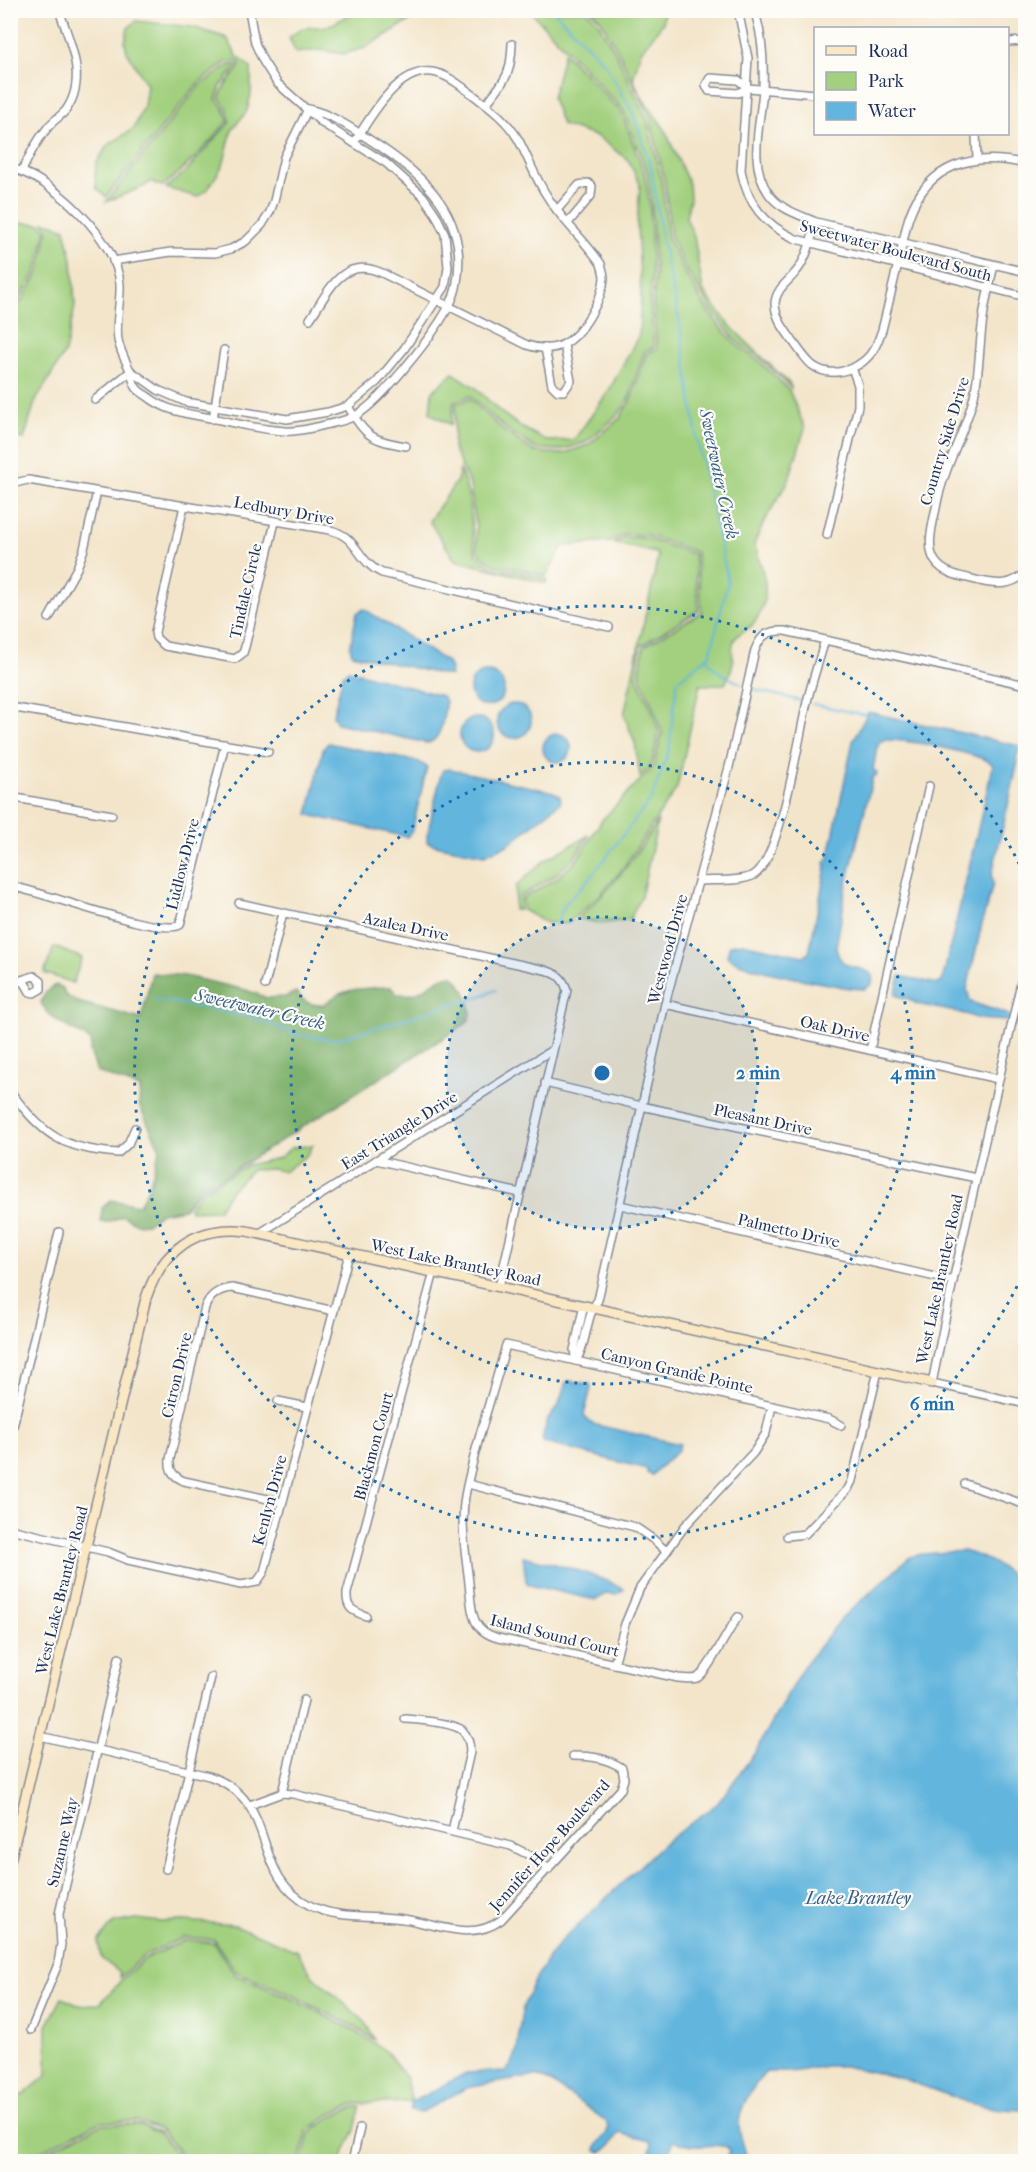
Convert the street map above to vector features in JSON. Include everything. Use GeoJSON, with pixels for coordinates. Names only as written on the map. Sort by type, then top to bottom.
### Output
{"type":"FeatureCollection","features":[{"type":"Feature","properties":{"kind":"street"},"geometry":{"type":"LineString","coordinates":[[22,171],[34,146],[65,111],[76,86],[75,57],[59,10]]}},
{"type":"Feature","properties":{"kind":"street"},"geometry":{"type":"LineString","coordinates":[[131,371],[172,398],[255,415],[287,419],[348,406],[377,382],[404,349],[445,287],[447,248],[445,234],[423,195],[386,163],[322,123],[278,83],[263,61],[255,43],[249,10]]}},
{"type":"Feature","properties":{"kind":"street","name":"Sweetwater Boulevard South"},"geometry":{"type":"LineString","coordinates":[[738,10],[748,58],[748,88],[741,170],[744,187],[758,210],[778,231],[809,243],[1026,297]]}},
{"type":"Feature","properties":{"kind":"street","name":"Sweetwater Boulevard South"},"geometry":{"type":"LineString","coordinates":[[754,10],[761,29],[763,89],[757,147],[762,182],[770,195],[781,205],[816,222],[1026,272]]}},
{"type":"Feature","properties":{"kind":"street"},"geometry":{"type":"LineString","coordinates":[[1009,42],[1026,41]]}},
{"type":"Feature","properties":{"kind":"street"},"geometry":{"type":"LineString","coordinates":[[486,104],[508,76],[512,63],[512,44]]}},
{"type":"Feature","properties":{"kind":"street"},"geometry":{"type":"LineString","coordinates":[[310,319],[337,279],[347,271],[361,267],[371,268],[527,345],[546,348],[564,345],[576,334],[596,307],[601,293],[604,276],[601,264],[557,210],[534,174],[517,138],[500,116],[451,79],[433,72],[419,74],[402,83],[371,114],[354,143]]}},
{"type":"Feature","properties":{"kind":"street"},"geometry":{"type":"LineString","coordinates":[[748,88],[738,80],[728,79],[710,78],[706,85],[709,91],[738,93],[748,88],[814,94]]}},
{"type":"Feature","properties":{"kind":"street"},"geometry":{"type":"LineString","coordinates":[[10,168],[22,171],[46,184],[69,201],[87,220],[113,261],[120,283],[117,316],[121,353],[131,371],[136,387],[151,400],[183,414],[287,432],[321,426],[353,417],[386,390],[414,356],[449,307],[456,290],[458,247],[451,220],[431,188],[392,154],[326,113],[308,109]]}},
{"type":"Feature","properties":{"kind":"street"},"geometry":{"type":"LineString","coordinates":[[113,261],[171,252],[215,253],[231,249],[246,241],[262,225],[270,212],[284,158],[308,109]]}},
{"type":"Feature","properties":{"kind":"street"},"geometry":{"type":"LineString","coordinates":[[976,135],[977,159]]}},
{"type":"Feature","properties":{"kind":"street"},"geometry":{"type":"LineString","coordinates":[[816,222],[803,262],[777,295],[776,312],[782,326],[805,358],[814,366],[827,371],[840,372],[861,363],[875,347],[882,330],[909,218],[926,186],[937,175],[977,159],[991,158],[1026,164]]}},
{"type":"Feature","properties":{"kind":"street"},"geometry":{"type":"LineString","coordinates":[[557,210],[579,185],[588,183],[592,186],[591,196],[568,223]]}},
{"type":"Feature","properties":{"kind":"street"},"geometry":{"type":"LineString","coordinates":[[423,195],[431,188]]}},
{"type":"Feature","properties":{"kind":"street","name":"Country Side Drive"},"geometry":{"type":"LineString","coordinates":[[994,265],[982,320],[978,376],[968,416],[939,494],[933,524],[932,552],[934,561],[941,568],[953,574],[992,584],[1012,582],[1026,572]]}},
{"type":"Feature","properties":{"kind":"street"},"geometry":{"type":"LineString","coordinates":[[546,348],[552,385],[558,391],[564,391],[571,381],[564,345]]}},
{"type":"Feature","properties":{"kind":"street"},"geometry":{"type":"LineString","coordinates":[[213,419],[224,350]]}},
{"type":"Feature","properties":{"kind":"street"},"geometry":{"type":"LineString","coordinates":[[827,535],[858,406],[858,385],[852,368]]}},
{"type":"Feature","properties":{"kind":"street"},"geometry":{"type":"LineString","coordinates":[[95,400],[131,371]]}},
{"type":"Feature","properties":{"kind":"street"},"geometry":{"type":"LineString","coordinates":[[348,406],[359,426],[375,440],[406,446]]}},
{"type":"Feature","properties":{"kind":"street","name":"Ledbury Drive"},"geometry":{"type":"LineString","coordinates":[[10,490],[15,483],[28,480],[322,529],[343,534],[353,542],[366,563],[382,573],[609,627]]}},
{"type":"Feature","properties":{"kind":"street"},"geometry":{"type":"LineString","coordinates":[[49,618],[77,568],[84,549],[97,492]]}},
{"type":"Feature","properties":{"kind":"street","name":"Tindale Circle"},"geometry":{"type":"LineString","coordinates":[[184,506],[155,632],[156,638],[165,646],[216,656],[235,659],[246,647],[275,522]]}},
{"type":"Feature","properties":{"kind":"street"},"geometry":{"type":"LineString","coordinates":[[700,881],[729,767],[755,650],[759,639],[765,633],[775,630],[785,631],[1026,685]]}},
{"type":"Feature","properties":{"kind":"street","name":"Westwood Drive"},"geometry":{"type":"LineString","coordinates":[[576,1361],[574,1350],[588,1306],[598,1300],[665,1004],[685,926],[700,881],[746,879],[762,867],[769,856],[785,804],[807,700],[825,640]]}},
{"type":"Feature","properties":{"kind":"street"},"geometry":{"type":"LineString","coordinates":[[10,707],[268,752]]}},
{"type":"Feature","properties":{"kind":"street","name":"Ludlow Drive"},"geometry":{"type":"LineString","coordinates":[[10,886],[40,892],[124,918],[168,928],[180,925],[225,744]]}},
{"type":"Feature","properties":{"kind":"street"},"geometry":{"type":"LineString","coordinates":[[870,1050],[929,786]]}},
{"type":"Feature","properties":{"kind":"street"},"geometry":{"type":"LineString","coordinates":[[10,797],[112,815]]}},
{"type":"Feature","properties":{"kind":"street","name":"Azalea Drive"},"geometry":{"type":"LineString","coordinates":[[239,903],[557,974],[564,981],[567,990],[552,1050]]}},
{"type":"Feature","properties":{"kind":"street"},"geometry":{"type":"LineString","coordinates":[[265,985],[283,913]]}},
{"type":"Feature","properties":{"kind":"street","name":"West Lake Brantley Road"},"geometry":{"type":"LineString","coordinates":[[10,1861],[146,1298],[155,1275],[172,1253],[189,1240],[215,1231],[233,1229],[260,1233],[932,1383],[1025,966]]}},
{"type":"Feature","properties":{"kind":"street"},"geometry":{"type":"LineString","coordinates":[[10,977],[21,980]]}},
{"type":"Feature","properties":{"kind":"street","name":"Oak Drive"},"geometry":{"type":"LineString","coordinates":[[665,1004],[998,1079]]}},
{"type":"Feature","properties":{"kind":"street"},"geometry":{"type":"LineString","coordinates":[[499,1287],[552,1050]]}},
{"type":"Feature","properties":{"kind":"street","name":"East Triangle Drive"},"geometry":{"type":"LineString","coordinates":[[260,1233],[552,1050]]}},
{"type":"Feature","properties":{"kind":"street","name":"Pleasant Drive"},"geometry":{"type":"LineString","coordinates":[[545,1083],[976,1178]]}},
{"type":"Feature","properties":{"kind":"street"},"geometry":{"type":"LineString","coordinates":[[10,1091],[31,1119],[52,1137],[64,1142],[118,1153],[128,1144],[135,1128]]}},
{"type":"Feature","properties":{"kind":"street"},"geometry":{"type":"LineString","coordinates":[[376,1160],[520,1193]]}},
{"type":"Feature","properties":{"kind":"street","name":"Palmetto Drive"},"geometry":{"type":"LineString","coordinates":[[620,1205],[953,1281]]}},
{"type":"Feature","properties":{"kind":"street"},"geometry":{"type":"LineString","coordinates":[[10,1439],[58,1232]]}},
{"type":"Feature","properties":{"kind":"street","name":"Kenlyn Drive"},"geometry":{"type":"LineString","coordinates":[[87,1547],[139,1562],[241,1585],[257,1582],[264,1572],[349,1254]]}},
{"type":"Feature","properties":{"kind":"street","name":"Blackmon Court"},"geometry":{"type":"LineString","coordinates":[[366,1616],[352,1611],[348,1606],[347,1593],[434,1272]]}},
{"type":"Feature","properties":{"kind":"street","name":"Citron Drive"},"geometry":{"type":"LineString","coordinates":[[282,1502],[184,1480],[173,1474],[170,1469],[170,1459],[205,1307],[209,1299],[219,1291],[232,1288],[334,1311]]}},
{"type":"Feature","properties":{"kind":"street","name":"Canyon Grande Pointe"},"geometry":{"type":"LineString","coordinates":[[506,1346],[829,1419],[841,1425]]}},
{"type":"Feature","properties":{"kind":"street","name":"Island Sound Court"},"geometry":{"type":"LineString","coordinates":[[506,1346],[468,1484],[463,1516],[472,1607],[476,1623],[481,1631],[498,1638],[678,1678],[697,1678],[706,1668],[738,1617]]}},
{"type":"Feature","properties":{"kind":"street"},"geometry":{"type":"LineString","coordinates":[[787,1536],[805,1534],[848,1489],[855,1470],[878,1371]]}},
{"type":"Feature","properties":{"kind":"street"},"geometry":{"type":"LineString","coordinates":[[932,1383],[1026,1404]]}},
{"type":"Feature","properties":{"kind":"street"},"geometry":{"type":"LineString","coordinates":[[278,1401],[307,1407]]}},
{"type":"Feature","properties":{"kind":"street"},"geometry":{"type":"LineString","coordinates":[[614,1664],[640,1588],[685,1527],[754,1452],[766,1433],[772,1406]]}},
{"type":"Feature","properties":{"kind":"street"},"geometry":{"type":"LineString","coordinates":[[468,1484],[635,1527],[666,1551]]}},
{"type":"Feature","properties":{"kind":"street"},"geometry":{"type":"LineString","coordinates":[[965,1484],[1026,1505]]}},
{"type":"Feature","properties":{"kind":"street"},"geometry":{"type":"LineString","coordinates":[[10,1529],[87,1547]]}},
{"type":"Feature","properties":{"kind":"street","name":"Suzanne Way"},"geometry":{"type":"LineString","coordinates":[[31,2030],[58,1964],[61,1944],[59,1914],[119,1658]]}},
{"type":"Feature","properties":{"kind":"street"},"geometry":{"type":"LineString","coordinates":[[166,1869],[211,1677]]}},
{"type":"Feature","properties":{"kind":"street"},"geometry":{"type":"LineString","coordinates":[[282,1793],[304,1700]]}},
{"type":"Feature","properties":{"kind":"street"},"geometry":{"type":"LineString","coordinates":[[405,1719],[455,1727],[466,1736],[470,1752],[452,1831]]}},
{"type":"Feature","properties":{"kind":"street","name":"Jennifer Hope Boulevard"},"geometry":{"type":"LineString","coordinates":[[40,1736],[190,1771],[222,1780],[232,1786],[250,1805],[273,1869],[282,1883],[310,1906],[342,1915],[396,1917],[469,1932],[491,1928],[501,1920],[621,1789],[624,1779],[622,1768],[613,1762],[591,1756],[573,1756]]}},
{"type":"Feature","properties":{"kind":"street"},"geometry":{"type":"LineString","coordinates":[[250,1805],[282,1793],[511,1846],[535,1858],[549,1869]]}},
{"type":"Feature","properties":{"kind":"street"},"geometry":{"type":"LineString","coordinates":[[352,2162],[360,2128]]}},
{"type":"Feature","properties":{"kind":"street"},"geometry":{"type":"LineString","coordinates":[[859,2162],[870,2162]]}},
{"type":"Feature","properties":{"kind":"green space"},"geometry":{"type":"Polygon","coordinates":[[[358,10],[434,11],[414,18],[365,48],[343,54],[321,50],[296,53],[289,38],[302,28],[329,26],[358,10]]]}},
{"type":"Feature","properties":{"kind":"green space"},"geometry":{"type":"Polygon","coordinates":[[[530,11],[587,11],[597,21],[616,53],[647,119],[662,184],[668,237],[683,269],[709,313],[735,344],[759,361],[789,390],[805,428],[788,482],[765,520],[754,544],[764,575],[763,604],[753,624],[734,639],[732,667],[725,684],[700,685],[677,788],[621,871],[599,896],[568,923],[546,923],[523,910],[523,898],[556,879],[576,861],[602,820],[654,766],[662,733],[640,677],[643,647],[702,612],[696,552],[646,535],[624,534],[609,542],[563,546],[546,576],[493,565],[477,551],[470,485],[453,448],[456,403],[470,399],[504,431],[535,452],[563,454],[588,445],[620,418],[631,399],[646,354],[657,349],[653,301],[655,274],[652,207],[647,171],[623,110],[530,11]]]}},
{"type":"Feature","properties":{"kind":"green space"},"geometry":{"type":"Polygon","coordinates":[[[591,11],[664,11],[663,23],[641,51],[633,79],[642,98],[664,128],[689,184],[690,199],[686,217],[694,237],[703,291],[731,327],[790,384],[791,388],[761,359],[737,342],[712,311],[685,267],[671,236],[665,183],[650,117],[618,51],[600,19],[591,11]]]}},
{"type":"Feature","properties":{"kind":"green space"},"geometry":{"type":"Polygon","coordinates":[[[136,21],[192,27],[227,38],[237,56],[251,68],[251,94],[247,111],[232,130],[223,165],[208,189],[197,197],[166,188],[186,171],[230,122],[227,107],[219,98],[224,87],[240,66],[239,62],[227,62],[197,84],[106,197],[96,188],[97,162],[107,146],[134,128],[144,106],[147,85],[127,52],[125,42],[128,28],[136,21]]]}},
{"type":"Feature","properties":{"kind":"green space"},"geometry":{"type":"Polygon","coordinates":[[[564,52],[621,112],[644,172],[650,208],[652,274],[650,301],[654,347],[644,352],[629,398],[618,415],[586,442],[562,450],[536,449],[506,429],[470,396],[454,401],[451,425],[430,413],[432,392],[453,373],[475,387],[498,410],[521,427],[547,441],[574,440],[608,392],[639,335],[641,296],[637,225],[640,184],[628,160],[598,137],[562,125],[552,98],[564,52]]]}},
{"type":"Feature","properties":{"kind":"green space"},"geometry":{"type":"Polygon","coordinates":[[[229,65],[238,65],[221,86],[216,99],[224,108],[228,121],[213,139],[163,186],[152,181],[106,202],[199,86],[229,65]]]}},
{"type":"Feature","properties":{"kind":"green space"},"geometry":{"type":"Polygon","coordinates":[[[11,222],[41,224],[46,232],[36,272],[11,312],[11,222]]]}},
{"type":"Feature","properties":{"kind":"green space"},"geometry":{"type":"Polygon","coordinates":[[[44,222],[65,229],[72,260],[75,306],[65,352],[35,402],[24,439],[11,436],[11,318],[39,272],[48,232],[44,222]]]}},
{"type":"Feature","properties":{"kind":"green space"},"geometry":{"type":"Polygon","coordinates":[[[460,470],[469,500],[475,553],[492,568],[547,579],[546,583],[455,560],[429,521],[457,481],[460,470]]]}},
{"type":"Feature","properties":{"kind":"green space"},"geometry":{"type":"Polygon","coordinates":[[[624,537],[645,538],[694,554],[699,610],[640,646],[637,678],[652,710],[659,733],[652,764],[640,777],[635,743],[624,715],[658,557],[656,553],[613,543],[624,537]]]}},
{"type":"Feature","properties":{"kind":"green space"},"geometry":{"type":"Polygon","coordinates":[[[658,821],[641,897],[630,919],[601,924],[578,918],[602,896],[622,872],[658,821]]]}},
{"type":"Feature","properties":{"kind":"green space"},"geometry":{"type":"Polygon","coordinates":[[[589,835],[574,858],[554,876],[521,896],[520,910],[514,910],[516,886],[545,860],[589,835]]]}},
{"type":"Feature","properties":{"kind":"green space"},"geometry":{"type":"Polygon","coordinates":[[[54,947],[82,958],[73,983],[44,973],[54,947]]]}},
{"type":"Feature","properties":{"kind":"green space"},"geometry":{"type":"Polygon","coordinates":[[[152,973],[185,976],[246,990],[267,998],[285,997],[296,992],[305,1001],[320,1005],[324,1005],[338,995],[364,988],[391,987],[397,994],[412,994],[423,990],[441,978],[452,975],[465,992],[471,1014],[467,1023],[200,1190],[184,1209],[161,1213],[148,1223],[137,1224],[123,1216],[109,1222],[101,1222],[102,1208],[111,1200],[139,1205],[149,1186],[160,1149],[139,1105],[140,1088],[97,1072],[90,1051],[91,1041],[51,1016],[41,1003],[46,992],[56,985],[63,988],[65,995],[78,1002],[141,1019],[152,973]]]}},
{"type":"Feature","properties":{"kind":"green space"},"geometry":{"type":"Polygon","coordinates":[[[313,1145],[308,1154],[284,1172],[273,1169],[252,1170],[231,1190],[218,1210],[191,1211],[189,1208],[202,1192],[247,1165],[279,1158],[291,1148],[313,1145]]]}},
{"type":"Feature","properties":{"kind":"green space"},"geometry":{"type":"Polygon","coordinates":[[[137,1919],[235,1925],[297,1951],[311,1974],[364,2021],[375,2040],[355,2027],[287,1993],[236,1972],[214,1940],[185,1937],[145,1955],[120,1977],[120,1973],[101,1958],[98,1941],[114,1923],[137,1919]]]}},
{"type":"Feature","properties":{"kind":"green space"},"geometry":{"type":"Polygon","coordinates":[[[186,1940],[214,1943],[235,1975],[286,1996],[354,2030],[387,2052],[405,2076],[412,2102],[353,2104],[329,2115],[307,2132],[299,2161],[188,2161],[159,2129],[137,2121],[100,2122],[30,2156],[11,2153],[11,2090],[22,2096],[47,2075],[47,2026],[62,1998],[78,2005],[100,2004],[123,1978],[146,1958],[186,1940]]]}},
{"type":"Feature","properties":{"kind":"green space"},"geometry":{"type":"Polygon","coordinates":[[[354,2107],[360,2107],[355,2130],[340,2161],[302,2161],[309,2134],[330,2118],[354,2107]]]}},
{"type":"Feature","properties":{"kind":"green space"},"geometry":{"type":"Polygon","coordinates":[[[137,2124],[158,2132],[184,2161],[11,2161],[11,2156],[30,2159],[101,2125],[137,2124]]]}},
{"type":"Feature","properties":{"kind":"water"},"geometry":{"type":"Polygon","coordinates":[[[364,609],[447,662],[451,668],[450,675],[352,654],[350,647],[357,613],[364,609]]]}},
{"type":"Feature","properties":{"kind":"water"},"geometry":{"type":"Polygon","coordinates":[[[348,670],[442,696],[446,701],[441,726],[436,737],[427,743],[337,723],[333,715],[343,675],[348,670]]]}},
{"type":"Feature","properties":{"kind":"water"},"geometry":{"type":"Polygon","coordinates":[[[487,672],[499,677],[504,689],[499,701],[487,706],[475,701],[470,689],[475,677],[487,672]]]}},
{"type":"Feature","properties":{"kind":"water"},"geometry":{"type":"Polygon","coordinates":[[[514,704],[526,709],[531,721],[526,733],[514,738],[502,733],[497,721],[502,709],[514,704]]]}},
{"type":"Feature","properties":{"kind":"water"},"geometry":{"type":"Polygon","coordinates":[[[868,712],[1020,746],[992,874],[993,884],[967,989],[970,1001],[1000,1011],[1015,1019],[1025,1019],[1025,1031],[1022,1031],[1015,1023],[1008,1021],[979,1019],[917,1004],[895,995],[900,976],[938,984],[942,982],[993,765],[958,751],[920,743],[890,740],[881,741],[877,747],[873,770],[877,772],[876,776],[873,776],[843,900],[836,947],[838,955],[846,964],[873,975],[872,984],[865,989],[804,980],[749,967],[727,956],[730,945],[742,943],[803,956],[809,953],[826,867],[825,862],[828,860],[853,741],[868,712]]]}},
{"type":"Feature","properties":{"kind":"water"},"geometry":{"type":"Polygon","coordinates":[[[477,718],[489,723],[494,735],[489,747],[477,752],[465,747],[460,735],[465,723],[477,718]]]}},
{"type":"Feature","properties":{"kind":"water"},"geometry":{"type":"Polygon","coordinates":[[[557,734],[567,738],[571,748],[567,758],[557,762],[547,758],[543,748],[547,738],[557,734]]]}},
{"type":"Feature","properties":{"kind":"water"},"geometry":{"type":"Polygon","coordinates":[[[328,743],[419,762],[427,767],[412,831],[407,837],[308,815],[323,749],[328,743]]]}},
{"type":"Feature","properties":{"kind":"water"},"geometry":{"type":"Polygon","coordinates":[[[450,769],[553,792],[560,796],[561,802],[508,845],[484,855],[435,845],[427,842],[427,836],[441,774],[443,770],[450,769]]]}},
{"type":"Feature","properties":{"kind":"water"},"geometry":{"type":"Polygon","coordinates":[[[566,1382],[590,1384],[584,1415],[592,1424],[680,1444],[678,1450],[652,1475],[647,1473],[647,1469],[545,1443],[542,1439],[548,1418],[558,1407],[566,1382]]]}},
{"type":"Feature","properties":{"kind":"water","name":"Lake Brantley"},"geometry":{"type":"Polygon","coordinates":[[[963,1551],[997,1565],[1025,1587],[1025,2110],[999,2109],[969,2103],[901,2078],[844,2066],[826,2066],[792,2072],[766,2072],[748,2096],[740,2118],[739,2130],[747,2162],[725,2161],[730,2151],[727,2147],[692,2146],[673,2141],[666,2161],[647,2161],[652,2145],[650,2141],[619,2133],[609,2147],[601,2152],[596,2150],[608,2131],[606,2121],[551,2082],[536,2076],[466,2088],[420,2113],[410,2111],[412,2102],[466,2073],[506,2071],[515,2057],[522,2013],[531,1988],[559,1943],[664,1843],[718,1803],[754,1754],[803,1667],[842,1618],[910,1557],[963,1551]]]}},
{"type":"Feature","properties":{"kind":"water"},"geometry":{"type":"Polygon","coordinates":[[[523,1556],[587,1573],[624,1589],[616,1595],[607,1593],[596,1600],[533,1586],[526,1581],[523,1556]]]}},
{"type":"Feature","properties":{"kind":"waterway","name":"Sweetwater Creek"},"geometry":{"type":"LineString","coordinates":[[553,10],[605,64],[633,113],[651,167],[662,240],[680,324],[697,438],[728,581],[710,655],[677,681],[669,750],[652,798],[589,879],[565,904],[556,924]]}},
{"type":"Feature","properties":{"kind":"waterway"},"geometry":{"type":"LineString","coordinates":[[707,657],[717,670],[742,684]]}},
{"type":"Feature","properties":{"kind":"waterway"},"geometry":{"type":"LineString","coordinates":[[752,689],[801,701]]}},
{"type":"Feature","properties":{"kind":"waterway"},"geometry":{"type":"LineString","coordinates":[[812,704],[865,715]]}},
{"type":"Feature","properties":{"kind":"waterway","name":"Sweetwater Creek"},"geometry":{"type":"LineString","coordinates":[[154,999],[252,1017],[298,1035],[335,1040],[496,990]]}}]}
